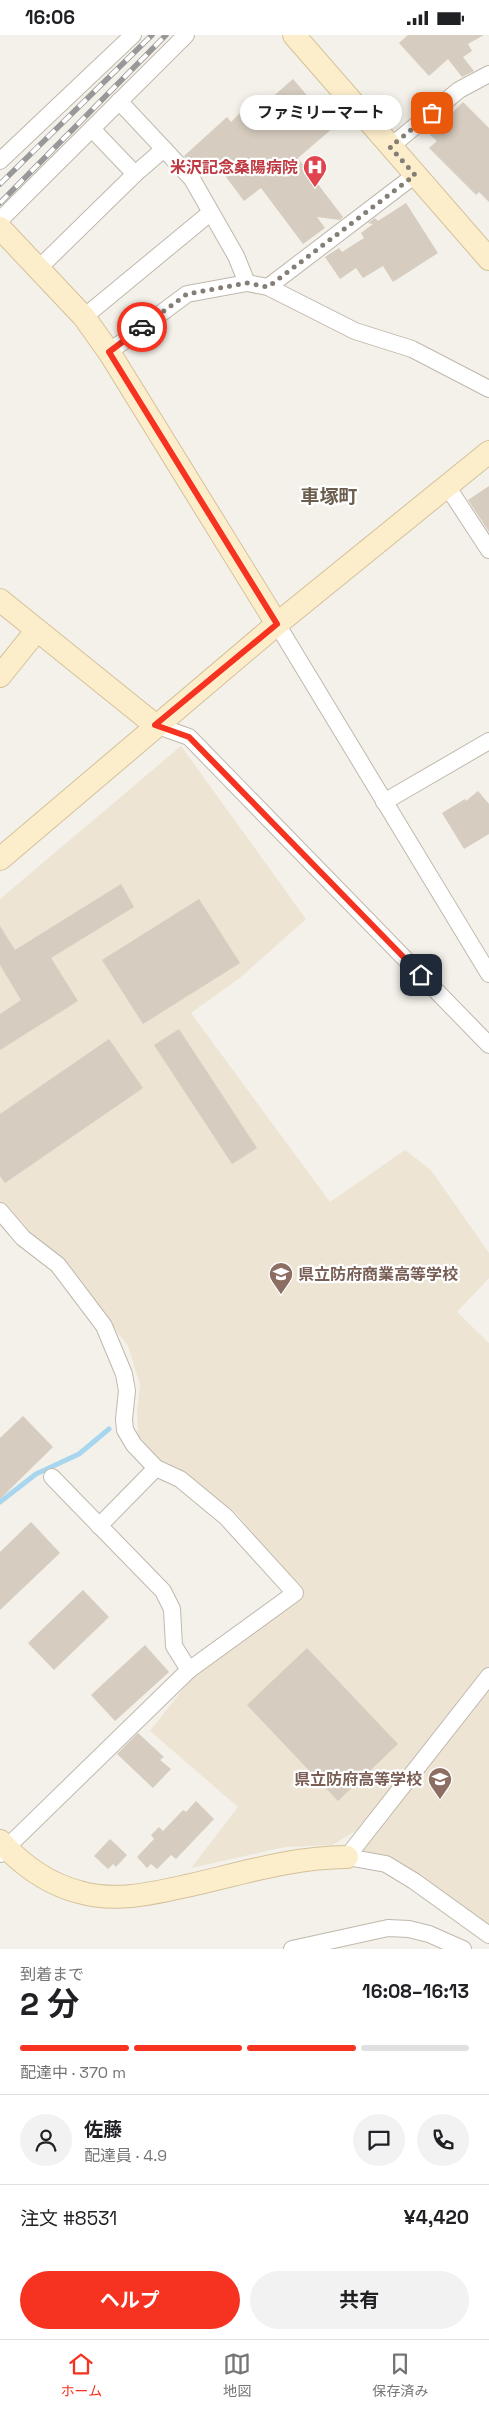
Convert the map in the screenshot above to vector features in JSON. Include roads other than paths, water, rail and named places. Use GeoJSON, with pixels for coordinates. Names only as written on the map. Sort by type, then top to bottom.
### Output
{"type":"FeatureCollection","features":[{"type":"Feature","properties":{"kind":"street"},"geometry":{"type":"LineString","coordinates":[[0,161],[133,35]]}},
{"type":"Feature","properties":{"kind":"street"},"geometry":{"type":"LineString","coordinates":[[0,220],[186,35]]}},
{"type":"Feature","properties":{"kind":"street"},"geometry":{"type":"LineString","coordinates":[[294,35],[489,259]]}},
{"type":"Feature","properties":{"kind":"street"},"geometry":{"type":"LineString","coordinates":[[390,147],[459,90],[489,74]]}},
{"type":"Feature","properties":{"kind":"street"},"geometry":{"type":"LineString","coordinates":[[119,101],[192,179],[236,256],[247,283]]}},
{"type":"Feature","properties":{"kind":"street"},"geometry":{"type":"LineString","coordinates":[[92,129],[135,174]]}},
{"type":"Feature","properties":{"kind":"street"},"geometry":{"type":"LineString","coordinates":[[39,269],[135,174],[164,149]]}},
{"type":"Feature","properties":{"kind":"street"},"geometry":{"type":"LineString","coordinates":[[268,287],[415,175]]}},
{"type":"Feature","properties":{"kind":"street"},"geometry":{"type":"LineString","coordinates":[[84,317],[210,213]]}},
{"type":"Feature","properties":{"kind":"street"},"geometry":{"type":"LineString","coordinates":[[0,228],[84,317],[109,352],[277,624],[489,974]]}},
{"type":"Feature","properties":{"kind":"street"},"geometry":{"type":"LineString","coordinates":[[109,352],[187,294],[247,283],[268,287],[355,331],[412,349],[489,389]]}},
{"type":"Feature","properties":{"kind":"street"},"geometry":{"type":"LineString","coordinates":[[0,859],[155,725],[489,452]]}},
{"type":"Feature","properties":{"kind":"street"},"geometry":{"type":"LineString","coordinates":[[447,487],[489,550]]}},
{"type":"Feature","properties":{"kind":"street"},"geometry":{"type":"LineString","coordinates":[[0,600],[155,725],[189,737],[489,1045]]}},
{"type":"Feature","properties":{"kind":"street"},"geometry":{"type":"LineString","coordinates":[[0,676],[37,630]]}},
{"type":"Feature","properties":{"kind":"street"},"geometry":{"type":"LineString","coordinates":[[384,803],[489,741]]}},
{"type":"Feature","properties":{"kind":"street"},"geometry":{"type":"LineString","coordinates":[[0,1211],[23,1238],[58,1265],[104,1326],[124,1374],[127,1391],[124,1419],[125,1430],[134,1445],[156,1468],[180,1479],[226,1517],[295,1593],[189,1670],[2,1848],[39,1875],[79,1893],[100,1896],[138,1897],[297,1860],[347,1857],[386,1865],[414,1881],[489,1935]]}},
{"type":"Feature","properties":{"kind":"street"},"geometry":{"type":"LineString","coordinates":[[99,1526],[156,1468]]}},
{"type":"Feature","properties":{"kind":"street"},"geometry":{"type":"LineString","coordinates":[[52,1477],[163,1591],[172,1609],[174,1646],[189,1670]]}},
{"type":"Feature","properties":{"kind":"street"},"geometry":{"type":"LineString","coordinates":[[347,1857],[489,1675]]}},
{"type":"Feature","properties":{"kind":"street"},"geometry":{"type":"LineString","coordinates":[[292,1949],[388,1928],[409,1929],[429,1934],[463,1949]]}},
{"type":"Feature","properties":{"kind":"waterway"},"geometry":{"type":"LineString","coordinates":[[0,1502],[36,1474],[79,1454],[109,1429]]}},
{"type":"Feature","properties":{"kind":"railway"},"geometry":{"type":"LineString","coordinates":[[0,184],[152,35]]}},
{"type":"Feature","properties":{"kind":"railway"},"geometry":{"type":"LineString","coordinates":[[0,203],[166,35]]}},
{"type":"Feature","properties":{"kind":"place","name":"ファミリーマート"},"geometry":{"type":"Point","coordinates":[432,113]}},
{"type":"Feature","properties":{"kind":"place","name":"米沢記念桑陽病院"},"geometry":{"type":"Point","coordinates":[315,188]}},
{"type":"Feature","properties":{"kind":"place","name":"県立防府商業高等学校"},"geometry":{"type":"Point","coordinates":[281,1295]}},
{"type":"Feature","properties":{"kind":"place","name":"県立防府高等学校"},"geometry":{"type":"Point","coordinates":[440,1800]}},
{"type":"Feature","properties":{"kind":"district","name":"車塚町"},"geometry":{"type":"Point","coordinates":[329,496]}}]}
